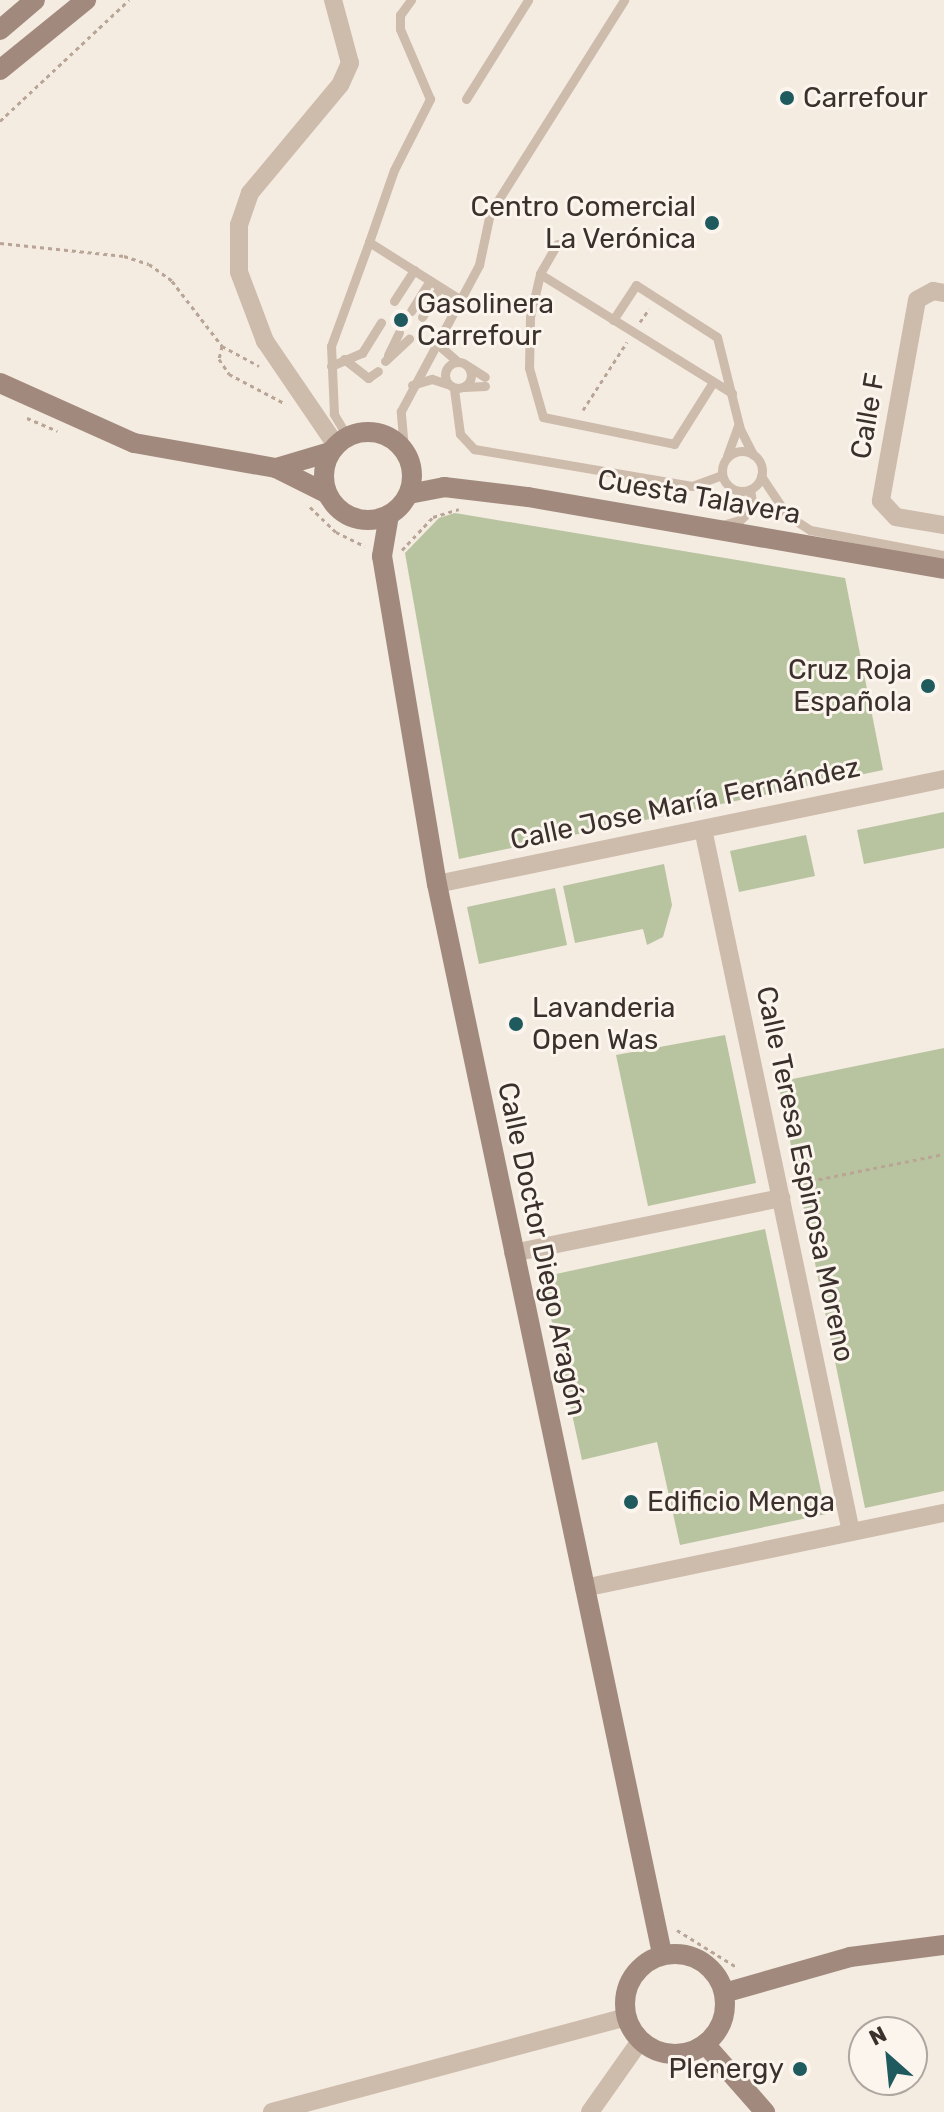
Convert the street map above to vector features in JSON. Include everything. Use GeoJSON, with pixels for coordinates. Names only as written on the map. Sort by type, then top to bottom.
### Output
{"type":"FeatureCollection","features":[{"type":"Feature","properties":{"kind":"street"},"geometry":{"type":"LineString","coordinates":[[0,30],[35,0]]}},
{"type":"Feature","properties":{"kind":"street"},"geometry":{"type":"LineString","coordinates":[[0,70],[86,0]]}},
{"type":"Feature","properties":{"kind":"street"},"geometry":{"type":"LineString","coordinates":[[333,0],[350,63],[340,85],[250,193],[239,225],[239,272],[265,341],[337,444]]}},
{"type":"Feature","properties":{"kind":"street","name":"Calle F"},"geometry":{"type":"LineString","coordinates":[[944,293],[933,291],[917,300],[881,501],[896,517],[944,525]]}},
{"type":"Feature","properties":{"kind":"street"},"geometry":{"type":"LineString","coordinates":[[0,383],[134,443],[276,468],[326,493],[346,515],[360,520],[389,515],[409,494],[408,458],[377,432],[276,468]]}},
{"type":"Feature","properties":{"kind":"street"},"geometry":{"type":"LineString","coordinates":[[326,493],[323,479],[337,444]]}},
{"type":"Feature","properties":{"kind":"street","name":"Cuesta Talavera"},"geometry":{"type":"LineString","coordinates":[[408,458],[444,487]]}},
{"type":"Feature","properties":{"kind":"street","name":"Cuesta Talavera"},"geometry":{"type":"LineString","coordinates":[[409,494],[444,487],[712,526],[944,569]]}},
{"type":"Feature","properties":{"kind":"street","name":"Calle Doctor Diego Aragón"},"geometry":{"type":"LineString","coordinates":[[389,515],[381,552],[437,884],[662,1954]]}},
{"type":"Feature","properties":{"kind":"street","name":"Calle Doctor Diego Aragón"},"geometry":{"type":"LineString","coordinates":[[360,520],[381,552]]}},
{"type":"Feature","properties":{"kind":"street","name":"Calle Jose María Fernández"},"geometry":{"type":"LineString","coordinates":[[437,884],[944,779]]}},
{"type":"Feature","properties":{"kind":"street","name":"Calle Teresa Espinosa Moreno"},"geometry":{"type":"LineString","coordinates":[[703,829],[851,1532]]}},
{"type":"Feature","properties":{"kind":"street"},"geometry":{"type":"LineString","coordinates":[[513,1253],[781,1198]]}},
{"type":"Feature","properties":{"kind":"street"},"geometry":{"type":"LineString","coordinates":[[584,1588],[944,1513]]}},
{"type":"Feature","properties":{"kind":"street"},"geometry":{"type":"LineString","coordinates":[[724,1993],[850,1957],[944,1945]]}},
{"type":"Feature","properties":{"kind":"street"},"geometry":{"type":"LineString","coordinates":[[662,1954],[686,1955],[707,1966],[724,1993],[722,2021],[705,2044],[672,2054],[640,2041],[626,2017],[627,1988],[635,1973],[662,1954]]}},
{"type":"Feature","properties":{"kind":"street"},"geometry":{"type":"LineString","coordinates":[[272,2112],[626,2017]]}},
{"type":"Feature","properties":{"kind":"street"},"geometry":{"type":"LineString","coordinates":[[590,2112],[640,2041]]}},
{"type":"Feature","properties":{"kind":"street"},"geometry":{"type":"LineString","coordinates":[[705,2044],[765,2112]]}},
{"type":"Feature","properties":{"kind":"lane"},"geometry":{"type":"LineString","coordinates":[[337,444],[331,346],[394,170],[430,99],[400,29],[400,15],[411,0]]}},
{"type":"Feature","properties":{"kind":"lane"},"geometry":{"type":"LineString","coordinates":[[466,99],[528,0]]}},
{"type":"Feature","properties":{"kind":"lane"},"geometry":{"type":"LineString","coordinates":[[408,458],[401,411],[412,385],[479,265],[494,206],[624,0]]}},
{"type":"Feature","properties":{"kind":"lane"},"geometry":{"type":"LineString","coordinates":[[369,242],[459,299]]}},
{"type":"Feature","properties":{"kind":"lane"},"geometry":{"type":"LineString","coordinates":[[557,244],[540,274],[528,345],[533,394],[543,417],[572,426],[674,444],[713,382]]}},
{"type":"Feature","properties":{"kind":"lane"},"geometry":{"type":"LineString","coordinates":[[394,301],[414,270]]}},
{"type":"Feature","properties":{"kind":"lane"},"geometry":{"type":"LineString","coordinates":[[540,274],[732,393]]}},
{"type":"Feature","properties":{"kind":"lane"},"geometry":{"type":"LineString","coordinates":[[411,311],[430,280]]}},
{"type":"Feature","properties":{"kind":"lane"},"geometry":{"type":"LineString","coordinates":[[613,320],[636,285],[717,337],[737,417],[761,476],[787,515],[810,530],[944,555]]}},
{"type":"Feature","properties":{"kind":"lane"},"geometry":{"type":"LineString","coordinates":[[422,317],[440,287]]}},
{"type":"Feature","properties":{"kind":"lane"},"geometry":{"type":"LineString","coordinates":[[331,366],[362,353],[381,322]]}},
{"type":"Feature","properties":{"kind":"lane"},"geometry":{"type":"LineString","coordinates":[[399,332],[385,361],[409,339]]}},
{"type":"Feature","properties":{"kind":"lane"},"geometry":{"type":"LineString","coordinates":[[412,385],[432,379],[454,387],[485,381],[442,348],[441,333]]}},
{"type":"Feature","properties":{"kind":"lane"},"geometry":{"type":"LineString","coordinates":[[344,359],[368,378],[378,371]]}},
{"type":"Feature","properties":{"kind":"lane"},"geometry":{"type":"LineString","coordinates":[[458,362],[446,370],[454,387],[460,434],[474,449],[692,486],[722,475]]}},
{"type":"Feature","properties":{"kind":"lane"},"geometry":{"type":"LineString","coordinates":[[454,387],[470,379],[468,366]]}},
{"type":"Feature","properties":{"kind":"lane"},"geometry":{"type":"LineString","coordinates":[[722,475],[737,417]]}},
{"type":"Feature","properties":{"kind":"lane"},"geometry":{"type":"LineString","coordinates":[[726,458],[738,451],[753,455]]}},
{"type":"Feature","properties":{"kind":"lane"},"geometry":{"type":"LineString","coordinates":[[722,475],[732,487],[750,489]]}},
{"type":"Feature","properties":{"kind":"lane"},"geometry":{"type":"LineString","coordinates":[[712,526],[735,522],[751,511],[750,489],[761,476]]}},
{"type":"Feature","properties":{"kind":"path"},"geometry":{"type":"LineString","coordinates":[[0,121],[129,0]]}},
{"type":"Feature","properties":{"kind":"path"},"geometry":{"type":"LineString","coordinates":[[0,243],[144,262],[172,281],[222,346],[266,368],[282,365]]}},
{"type":"Feature","properties":{"kind":"path"},"geometry":{"type":"LineString","coordinates":[[572,426],[656,298]]}},
{"type":"Feature","properties":{"kind":"path"},"geometry":{"type":"LineString","coordinates":[[222,346],[221,362],[233,377],[285,403],[310,402]]}},
{"type":"Feature","properties":{"kind":"green space"},"geometry":{"type":"Polygon","coordinates":[[[455,513],[845,578],[883,770],[459,859],[405,553],[439,518],[455,513]]]}},
{"type":"Feature","properties":{"kind":"green space"},"geometry":{"type":"Polygon","coordinates":[[[944,812],[944,848],[864,864],[857,830],[944,812]]]}},
{"type":"Feature","properties":{"kind":"green space"},"geometry":{"type":"Polygon","coordinates":[[[806,835],[815,876],[739,892],[730,851],[806,835]]]}},
{"type":"Feature","properties":{"kind":"green space"},"geometry":{"type":"Polygon","coordinates":[[[664,864],[672,905],[663,937],[647,945],[643,929],[575,943],[563,886],[664,864]]]}},
{"type":"Feature","properties":{"kind":"green space"},"geometry":{"type":"Polygon","coordinates":[[[555,888],[567,945],[479,964],[467,907],[555,888]]]}},
{"type":"Feature","properties":{"kind":"green space"},"geometry":{"type":"Polygon","coordinates":[[[725,1035],[756,1183],[648,1206],[616,1055],[725,1035]]]}},
{"type":"Feature","properties":{"kind":"green space"},"geometry":{"type":"Polygon","coordinates":[[[944,1048],[944,1491],[865,1508],[778,1082],[944,1048]]]}},
{"type":"Feature","properties":{"kind":"green space"},"geometry":{"type":"Polygon","coordinates":[[[765,1229],[826,1514],[680,1545],[657,1442],[582,1460],[542,1277],[765,1229]]]}},
{"type":"Feature","properties":{"kind":"place","name":"Carrefour"},"geometry":{"type":"Point","coordinates":[787,98]}},
{"type":"Feature","properties":{"kind":"place","name":"Centro Comercial La Verónica"},"geometry":{"type":"Point","coordinates":[712,223]}},
{"type":"Feature","properties":{"kind":"place","name":"Gasolinera Carrefour"},"geometry":{"type":"Point","coordinates":[401,320]}},
{"type":"Feature","properties":{"kind":"place","name":"Cruz Roja Española"},"geometry":{"type":"Point","coordinates":[928,686]}},
{"type":"Feature","properties":{"kind":"place","name":"Lavanderia Open Was"},"geometry":{"type":"Point","coordinates":[516,1024]}},
{"type":"Feature","properties":{"kind":"place","name":"Edificio Menga"},"geometry":{"type":"Point","coordinates":[631,1502]}},
{"type":"Feature","properties":{"kind":"place","name":"Plenergy"},"geometry":{"type":"Point","coordinates":[800,2069]}}]}
